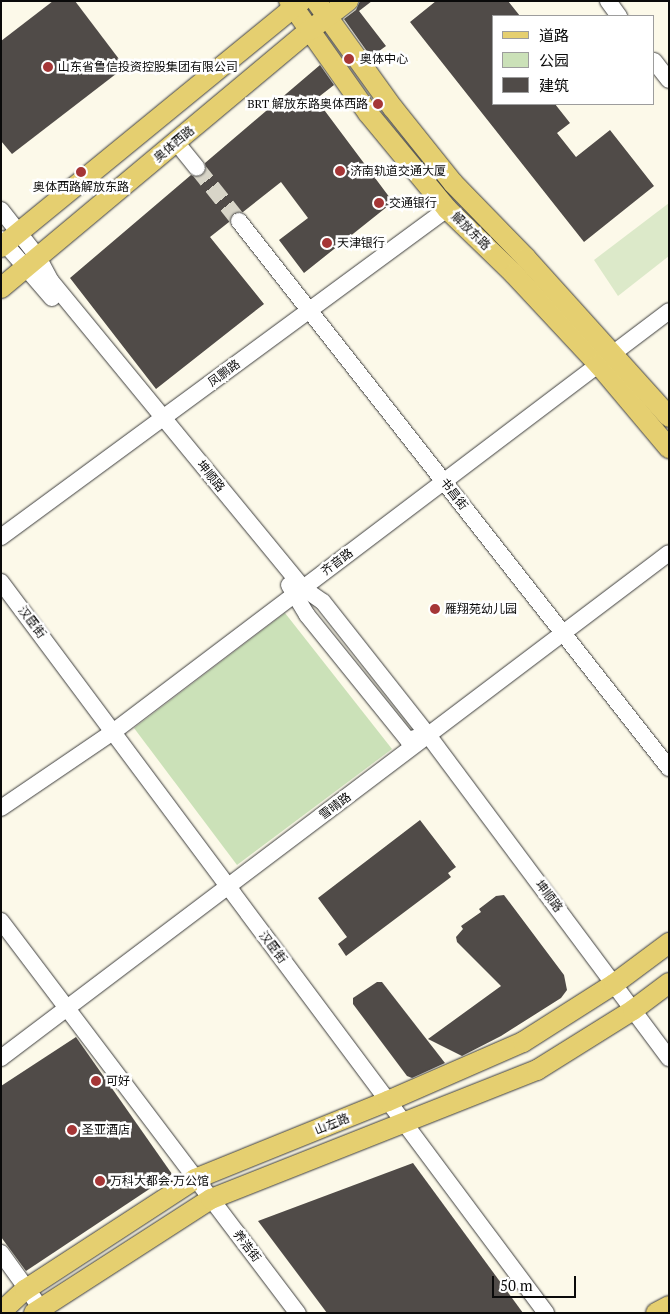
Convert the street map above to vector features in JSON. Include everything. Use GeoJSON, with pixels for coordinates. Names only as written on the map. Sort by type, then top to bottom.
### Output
{"type":"FeatureCollection","features":[{"type":"Feature","properties":{"kind":"main road","name":"奥体西路"},"geometry":{"type":"LineString","coordinates":[[1,288],[310,30],[322,9],[348,1]]}},
{"type":"Feature","properties":{"kind":"main road","name":"解放东路"},"geometry":{"type":"LineString","coordinates":[[295,3],[310,30],[368,113],[448,209],[514,274],[669,417]]}},
{"type":"Feature","properties":{"kind":"main road"},"geometry":{"type":"LineString","coordinates":[[7,240],[295,3]]}},
{"type":"Feature","properties":{"kind":"main road","name":"解放东路"},"geometry":{"type":"LineString","coordinates":[[322,9],[393,108],[453,183],[526,258],[606,360],[669,448]]}},
{"type":"Feature","properties":{"kind":"main road","name":"山左路"},"geometry":{"type":"LineString","coordinates":[[1,1312],[28,1288],[195,1179],[388,1101],[523,1042],[614,984],[669,943]]}},
{"type":"Feature","properties":{"kind":"main road"},"geometry":{"type":"LineString","coordinates":[[37,1310],[210,1199],[405,1124],[537,1070],[633,1010],[669,983]]}},
{"type":"Feature","properties":{"kind":"main road"},"geometry":{"type":"LineString","coordinates":[[656,1313],[669,1306]]}},
{"type":"Feature","properties":{"kind":"street"},"geometry":{"type":"LineString","coordinates":[[608,1],[618,15]]}},
{"type":"Feature","properties":{"kind":"street"},"geometry":{"type":"LineString","coordinates":[[655,62],[669,80]]}},
{"type":"Feature","properties":{"kind":"street"},"geometry":{"type":"LineString","coordinates":[[176,142],[197,168]]}},
{"type":"Feature","properties":{"kind":"street","name":"凤鹏路"},"geometry":{"type":"LineString","coordinates":[[1,537],[448,209]]}},
{"type":"Feature","properties":{"kind":"street","name":"坤顺路"},"geometry":{"type":"LineString","coordinates":[[1,210],[7,240],[32,262],[299,590],[323,602],[428,735],[669,1058]]}},
{"type":"Feature","properties":{"kind":"street","name":"书昌街"},"geometry":{"type":"LineString","coordinates":[[238,221],[669,768]]}},
{"type":"Feature","properties":{"kind":"street","name":"齐音路"},"geometry":{"type":"LineString","coordinates":[[1,808],[113,732],[669,311]]}},
{"type":"Feature","properties":{"kind":"street","name":"雪晴路"},"geometry":{"type":"LineString","coordinates":[[1,1058],[669,553]]}},
{"type":"Feature","properties":{"kind":"street","name":"汉臣街"},"geometry":{"type":"LineString","coordinates":[[1,582],[546,1313]]}},
{"type":"Feature","properties":{"kind":"street","name":"养浩街"},"geometry":{"type":"LineString","coordinates":[[1,921],[298,1313]]}},
{"type":"Feature","properties":{"kind":"street"},"geometry":{"type":"LineString","coordinates":[[1,1253],[28,1288],[37,1310]]}},
{"type":"Feature","properties":{"kind":"green space"},"geometry":{"type":"Polygon","coordinates":[[[669,203],[669,256],[618,296],[594,260],[669,203]]]}},
{"type":"Feature","properties":{"kind":"green space"},"geometry":{"type":"Polygon","coordinates":[[[285,613],[392,749],[237,865],[134,728],[285,613]]]}},
{"type":"Feature","properties":{"kind":"building"},"geometry":{"type":"Polygon","coordinates":[[[53,1],[75,1],[125,67],[12,154],[1,141],[1,41],[53,1]]]}},
{"type":"Feature","properties":{"kind":"building"},"geometry":{"type":"Polygon","coordinates":[[[360,1],[372,1],[359,11],[386,46],[371,57],[344,19],[356,10],[360,1]]]}},
{"type":"Feature","properties":{"kind":"building"},"geometry":{"type":"Polygon","coordinates":[[[436,1],[508,1],[519,15],[492,15],[492,105],[556,105],[570,123],[557,133],[576,157],[610,130],[654,186],[584,242],[410,22],[436,1]]]}},
{"type":"Feature","properties":{"kind":"building"},"geometry":{"type":"Polygon","coordinates":[[[320,65],[334,85],[316,99],[393,202],[304,273],[279,240],[308,218],[281,182],[243,212],[233,213],[229,222],[210,237],[264,304],[156,389],[70,278],[191,175],[198,178],[204,175],[206,171],[205,163],[320,65]]]}},
{"type":"Feature","properties":{"kind":"building"},"geometry":{"type":"Polygon","coordinates":[[[420,820],[456,867],[448,873],[451,877],[346,956],[338,944],[347,937],[318,898],[420,820]]]}},
{"type":"Feature","properties":{"kind":"building"},"geometry":{"type":"Polygon","coordinates":[[[504,895],[564,975],[567,990],[561,998],[501,1036],[462,1056],[428,1039],[501,986],[457,942],[456,937],[463,929],[461,926],[481,912],[479,909],[496,896],[504,895]]]}},
{"type":"Feature","properties":{"kind":"building"},"geometry":{"type":"Polygon","coordinates":[[[377,982],[382,982],[445,1063],[412,1078],[407,1076],[353,1004],[353,998],[377,982]]]}},
{"type":"Feature","properties":{"kind":"building","name":"圣亚酒店"},"geometry":{"type":"Polygon","coordinates":[[[76,1037],[172,1174],[26,1271],[1,1237],[1,1086],[76,1037]]]}},
{"type":"Feature","properties":{"kind":"building"},"geometry":{"type":"Polygon","coordinates":[[[413,1163],[523,1313],[327,1313],[258,1221],[413,1163]]]}},
{"type":"Feature","properties":{"kind":"tunnel"},"geometry":{"type":"LineString","coordinates":[[197,168],[239,221]]}},
{"type":"Feature","properties":{"kind":"place","name":"奥体中心"},"geometry":{"type":"Point","coordinates":[349,59]}},
{"type":"Feature","properties":{"kind":"place","name":"山东省鲁信投资控股集团有限公司"},"geometry":{"type":"Point","coordinates":[48,67]}},
{"type":"Feature","properties":{"kind":"place","name":"BRT 解放东路奥体西路"},"geometry":{"type":"Point","coordinates":[378,104]}},
{"type":"Feature","properties":{"kind":"place","name":"济南轨道交通大厦"},"geometry":{"type":"Point","coordinates":[340,171]}},
{"type":"Feature","properties":{"kind":"place","name":"奥体西路解放东路"},"geometry":{"type":"Point","coordinates":[81,172]}},
{"type":"Feature","properties":{"kind":"place","name":"交通银行"},"geometry":{"type":"Point","coordinates":[379,203]}},
{"type":"Feature","properties":{"kind":"place","name":"天津银行"},"geometry":{"type":"Point","coordinates":[327,243]}},
{"type":"Feature","properties":{"kind":"place","name":"雁翔苑幼儿园"},"geometry":{"type":"Point","coordinates":[435,609]}},
{"type":"Feature","properties":{"kind":"place","name":"可好"},"geometry":{"type":"Point","coordinates":[96,1081]}},
{"type":"Feature","properties":{"kind":"place","name":"圣亚酒店"},"geometry":{"type":"Point","coordinates":[72,1130]}},
{"type":"Feature","properties":{"kind":"place","name":"万科大都会·万公馆"},"geometry":{"type":"Point","coordinates":[100,1181]}}]}
